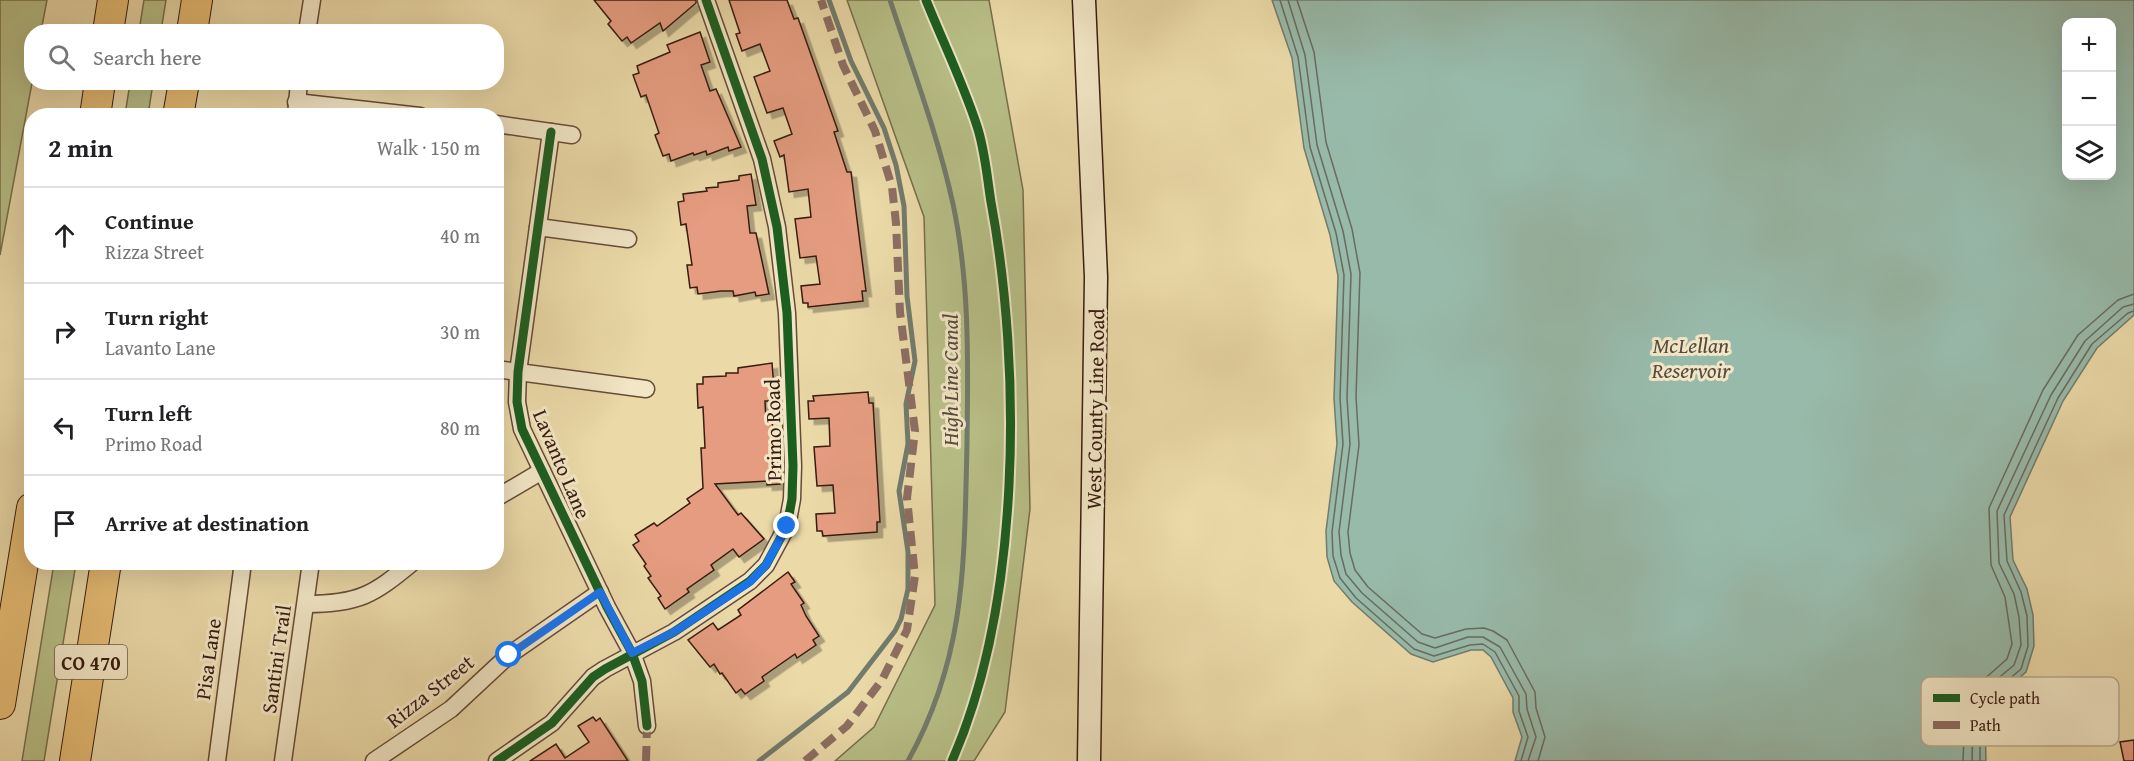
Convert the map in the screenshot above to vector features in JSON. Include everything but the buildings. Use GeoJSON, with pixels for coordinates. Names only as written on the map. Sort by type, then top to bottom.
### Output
{"type":"FeatureCollection","features":[{"type":"Feature","properties":{"kind":"highway"},"geometry":{"type":"LineString","coordinates":[[109,24],[113,0]]}},
{"type":"Feature","properties":{"kind":"highway"},"geometry":{"type":"LineString","coordinates":[[193,24],[197,0]]}},
{"type":"Feature","properties":{"kind":"highway"},"geometry":{"type":"LineString","coordinates":[[96,108],[99,90]]}},
{"type":"Feature","properties":{"kind":"highway"},"geometry":{"type":"LineString","coordinates":[[179,108],[183,90]]}},
{"type":"Feature","properties":{"kind":"highway"},"geometry":{"type":"LineString","coordinates":[[0,704],[24,555]]}},
{"type":"Feature","properties":{"kind":"highway","name":"CO 470"},"geometry":{"type":"LineString","coordinates":[[75,761],[105,570]]}},
{"type":"Feature","properties":{"kind":"main road","name":"West County Line Road"},"geometry":{"type":"LineString","coordinates":[[1069,0],[1085,58]]}},
{"type":"Feature","properties":{"kind":"main road","name":"West County Line Road"},"geometry":{"type":"LineString","coordinates":[[1084,0],[1096,277],[1089,761]]}},
{"type":"Feature","properties":{"kind":"street"},"geometry":{"type":"LineString","coordinates":[[308,24],[312,0]]}},
{"type":"Feature","properties":{"kind":"street","name":"Primo Road"},"geometry":{"type":"LineString","coordinates":[[497,761],[552,723],[593,677],[632,653],[674,632],[759,574],[778,547],[787,526],[792,499],[793,466],[787,313],[777,227],[762,159],[706,0]]}},
{"type":"Feature","properties":{"kind":"street"},"geometry":{"type":"LineString","coordinates":[[296,108],[298,90]]}},
{"type":"Feature","properties":{"kind":"street"},"geometry":{"type":"LineString","coordinates":[[504,125],[572,135]]}},
{"type":"Feature","properties":{"kind":"street","name":"Lavanto Lane"},"geometry":{"type":"LineString","coordinates":[[551,132],[518,372],[517,402],[522,429],[600,592],[632,653],[642,681],[647,726]]}},
{"type":"Feature","properties":{"kind":"street"},"geometry":{"type":"LineString","coordinates":[[538,227],[628,239]]}},
{"type":"Feature","properties":{"kind":"street"},"geometry":{"type":"LineString","coordinates":[[504,370],[646,389]]}},
{"type":"Feature","properties":{"kind":"street"},"geometry":{"type":"LineString","coordinates":[[504,493],[542,471]]}},
{"type":"Feature","properties":{"kind":"street","name":"Pisa Lane"},"geometry":{"type":"LineString","coordinates":[[217,761],[242,570]]}},
{"type":"Feature","properties":{"kind":"street","name":"Santini Trail"},"geometry":{"type":"LineString","coordinates":[[283,761],[310,570]]}},
{"type":"Feature","properties":{"kind":"street"},"geometry":{"type":"LineString","coordinates":[[306,604],[334,604],[363,598],[384,587],[404,570]]}},
{"type":"Feature","properties":{"kind":"street","name":"Rizza Street"},"geometry":{"type":"LineString","coordinates":[[374,761],[451,709],[509,655],[600,592]]}},
{"type":"Feature","properties":{"kind":"green space"},"geometry":{"type":"Polygon","coordinates":[[[0,0],[47,0],[42,24],[24,24],[24,90],[31,90],[27,108],[24,108],[24,126],[0,255],[0,0]]]}},
{"type":"Feature","properties":{"kind":"green space"},"geometry":{"type":"Polygon","coordinates":[[[144,0],[166,0],[162,24],[140,24],[144,0]]]}},
{"type":"Feature","properties":{"kind":"green space"},"geometry":{"type":"Polygon","coordinates":[[[847,0],[989,0],[1023,190],[1030,509],[1005,712],[974,761],[835,761],[874,727],[935,605],[924,217],[847,0]]]}},
{"type":"Feature","properties":{"kind":"green space"},"geometry":{"type":"Polygon","coordinates":[[[129,90],[152,90],[149,108],[126,108],[129,90]]]}},
{"type":"Feature","properties":{"kind":"green space"},"geometry":{"type":"Polygon","coordinates":[[[53,570],[75,570],[44,761],[22,761],[53,570]]]}},
{"type":"Feature","properties":{"kind":"water","name":"McLellan Reservoir"},"geometry":{"type":"Polygon","coordinates":[[[1272,0],[2134,0],[2134,315],[2097,348],[2063,401],[2010,517],[2013,560],[2027,589],[2033,615],[2034,646],[2026,672],[2020,677],[1921,677],[1921,746],[1986,746],[1986,761],[1515,761],[1522,737],[1513,712],[1513,698],[1491,657],[1483,650],[1471,650],[1433,662],[1411,654],[1352,602],[1334,581],[1327,557],[1326,531],[1337,444],[1334,398],[1338,276],[1330,235],[1304,148],[1292,58],[1272,0]]]}},
{"type":"Feature","properties":{"kind":"waterway"},"geometry":{"type":"LineString","coordinates":[[759,761],[848,692],[895,631],[901,619],[908,589],[908,552],[899,491],[908,444],[906,404],[915,361],[907,296],[904,206],[896,165],[884,128],[851,61],[829,0]]}},
{"type":"Feature","properties":{"kind":"waterway","name":"High Line Canal"},"geometry":{"type":"LineString","coordinates":[[890,0],[932,127],[953,204],[959,234],[965,294],[967,354],[965,528],[958,606],[952,645],[942,683],[927,722],[908,761]]}},
{"type":"Feature","properties":{"kind":"marked path"},"geometry":{"type":"LineString","coordinates":[[805,761],[847,726],[882,680],[907,630],[915,576],[907,498],[915,431],[900,312],[892,187],[875,131],[843,65],[821,0]]}},
{"type":"Feature","properties":{"kind":"marked path"},"geometry":{"type":"LineString","coordinates":[[646,761],[647,726]]}},
{"type":"Feature","properties":{"kind":"cycle path"},"geometry":{"type":"LineString","coordinates":[[497,761],[552,723],[593,677],[674,632],[750,581],[766,565],[787,526],[792,499],[793,466],[787,313],[777,227],[762,159],[706,0]]}},
{"type":"Feature","properties":{"kind":"cycle path"},"geometry":{"type":"LineString","coordinates":[[926,0],[966,94],[982,144],[1001,268],[1008,338],[1009,485],[1003,559],[992,631],[975,699],[952,761]]}},
{"type":"Feature","properties":{"kind":"cycle path"},"geometry":{"type":"LineString","coordinates":[[551,132],[518,372],[517,402],[522,429],[607,607],[632,653],[642,681],[647,726]]}},
{"type":"Feature","properties":{"kind":"route"},"geometry":{"type":"LineString","coordinates":[[509,655],[567,612],[600,592],[632,653],[674,632],[750,582],[759,574],[778,547],[787,526]]}}]}
